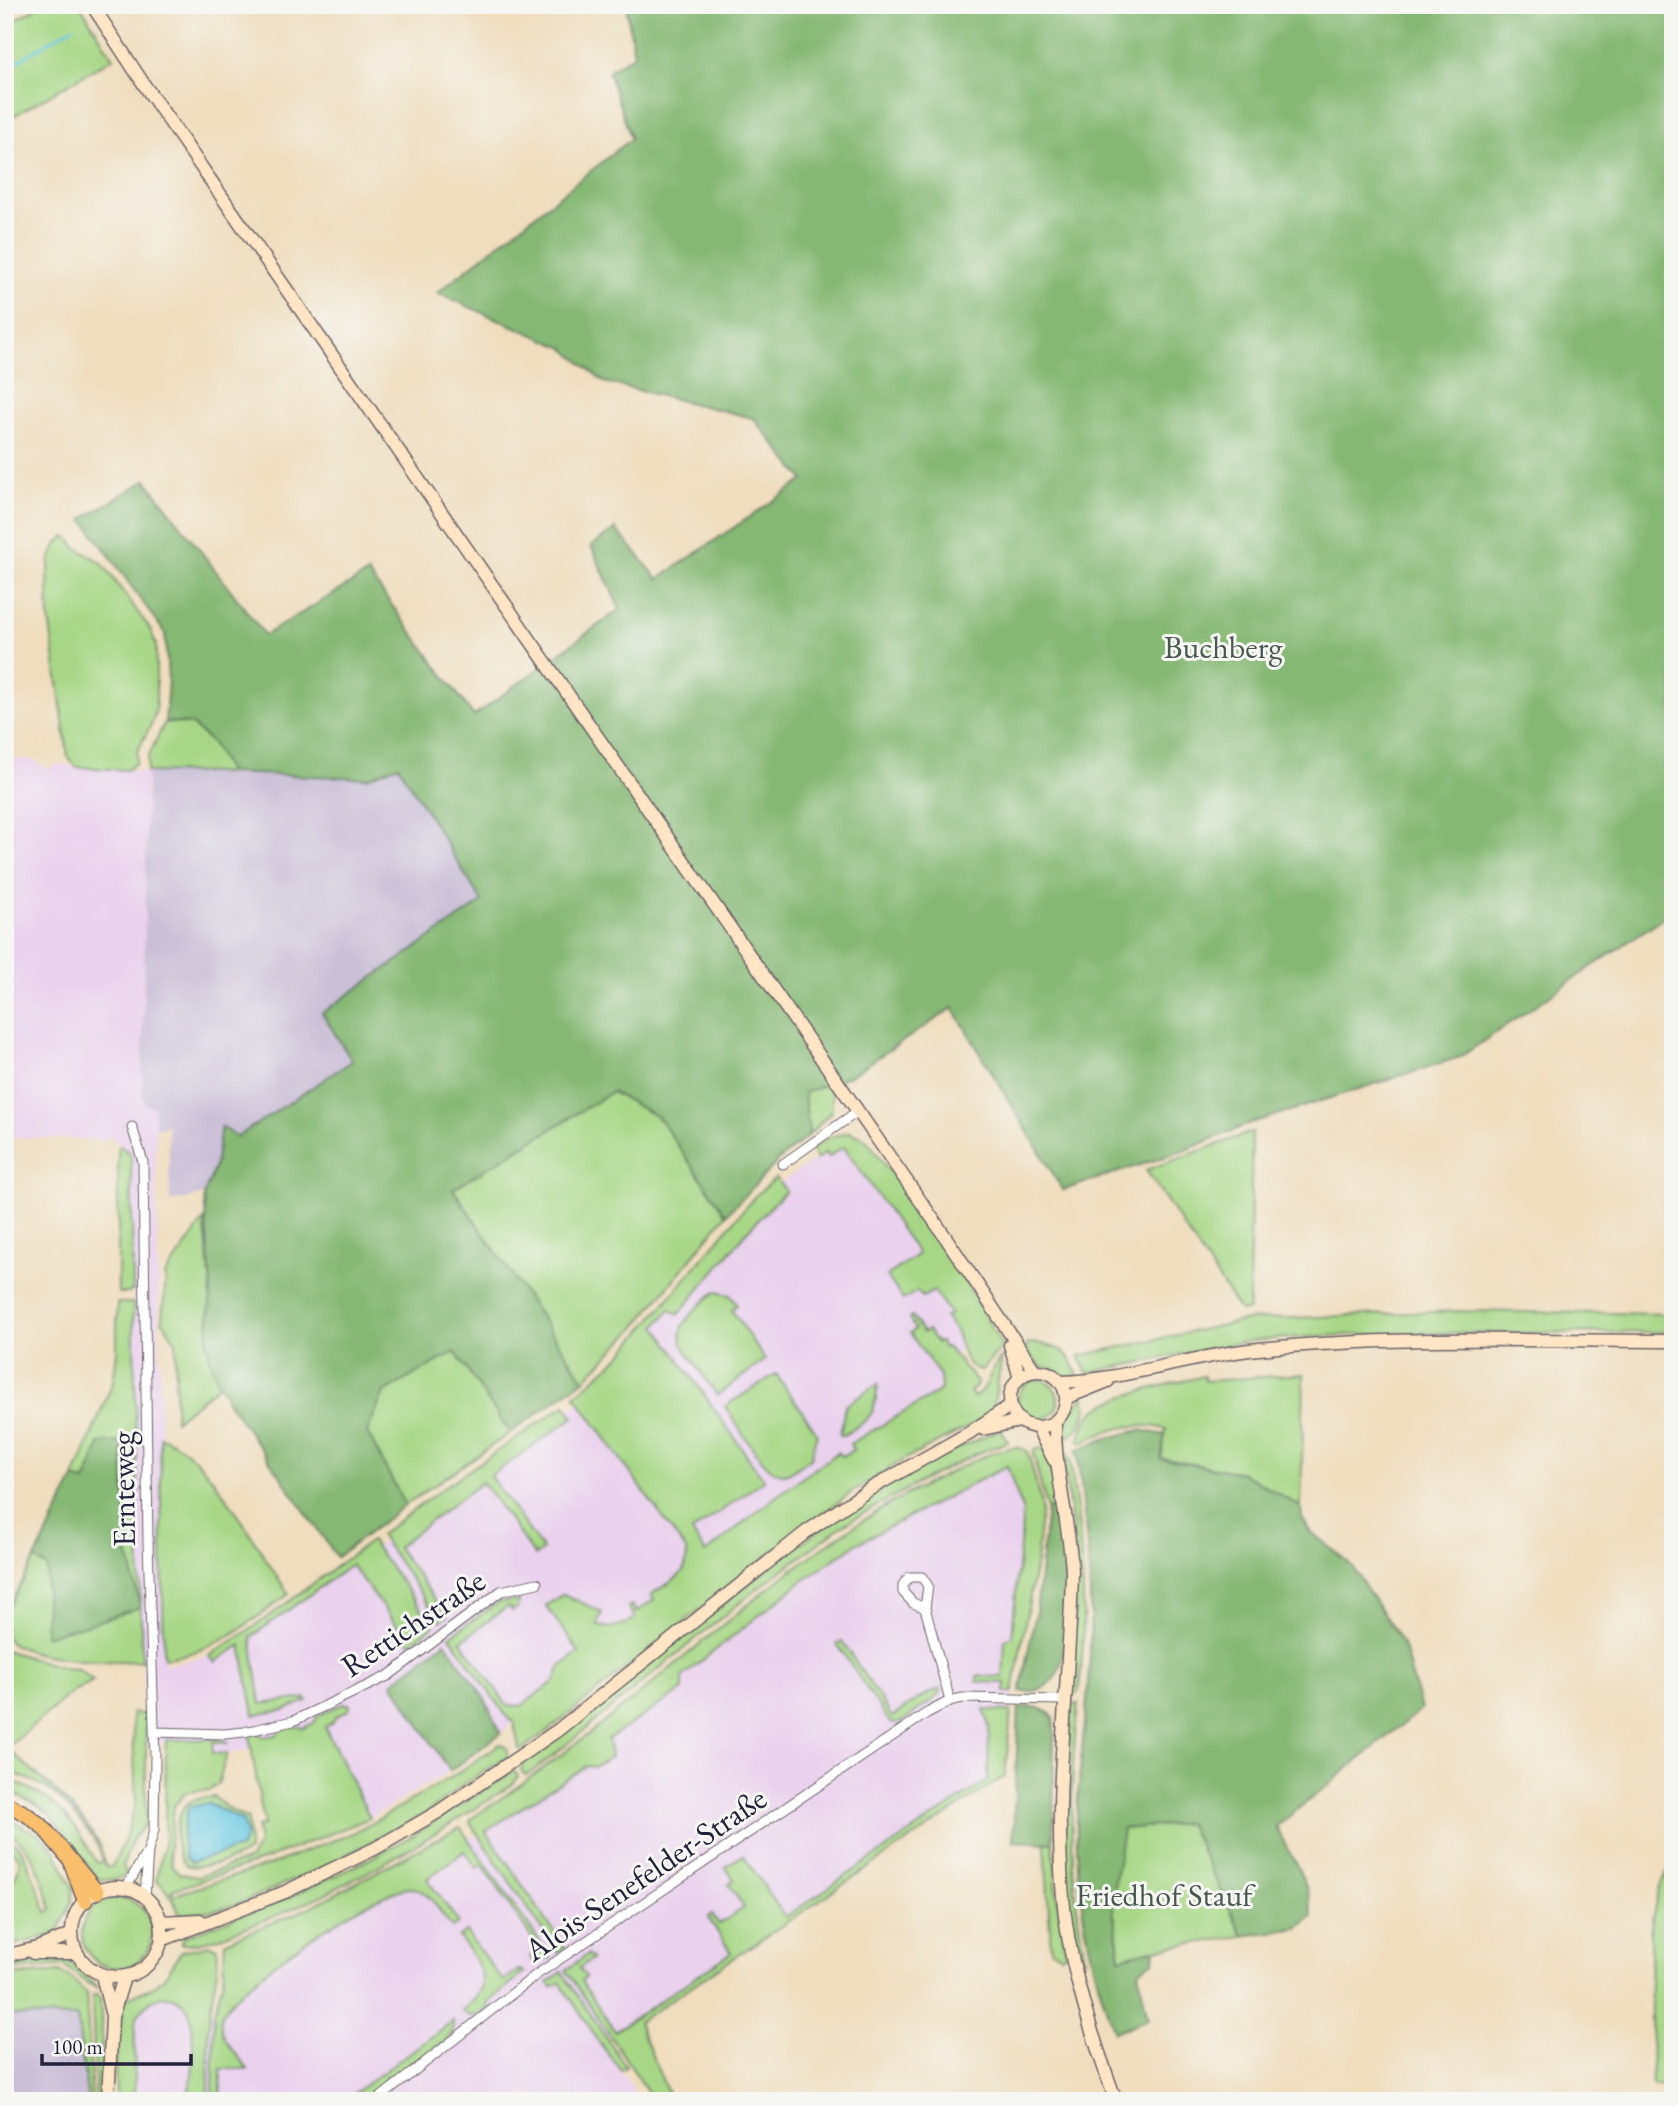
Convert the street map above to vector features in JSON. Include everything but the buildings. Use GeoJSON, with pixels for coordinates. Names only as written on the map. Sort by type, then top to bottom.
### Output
{"type":"FeatureCollection","features":[{"type":"Feature","properties":{"kind":"main road"},"geometry":{"type":"LineString","coordinates":[[92,5],[147,89],[944,1235],[1035,1371]]}},
{"type":"Feature","properties":{"kind":"main road"},"geometry":{"type":"LineString","coordinates":[[1002,1324],[1020,1378]]}},
{"type":"Feature","properties":{"kind":"main road"},"geometry":{"type":"LineString","coordinates":[[1060,1382],[1125,1373],[1237,1351],[1320,1344],[1673,1341]]}},
{"type":"Feature","properties":{"kind":"main road"},"geometry":{"type":"LineString","coordinates":[[1035,1371],[1048,1373],[1060,1382],[1066,1398],[1063,1411],[1055,1421],[1046,1426],[1037,1427],[1020,1420],[1011,1405],[1011,1392],[1020,1378],[1035,1371]]}},
{"type":"Feature","properties":{"kind":"main road"},"geometry":{"type":"LineString","coordinates":[[1066,1398],[1125,1373]]}},
{"type":"Feature","properties":{"kind":"main road"},"geometry":{"type":"LineString","coordinates":[[162,1940],[273,1897],[326,1873],[438,1812],[558,1730],[813,1526],[1011,1405]]}},
{"type":"Feature","properties":{"kind":"main road"},"geometry":{"type":"LineString","coordinates":[[969,1433],[1020,1420]]}},
{"type":"Feature","properties":{"kind":"main road"},"geometry":{"type":"LineString","coordinates":[[1055,1421],[1057,1466],[1072,1571],[1059,1823],[1065,1918],[1086,2014],[1116,2101]]}},
{"type":"Feature","properties":{"kind":"main road"},"geometry":{"type":"LineString","coordinates":[[1037,1427],[1057,1466]]}},
{"type":"Feature","properties":{"kind":"main road"},"geometry":{"type":"LineString","coordinates":[[5,1803],[26,1814],[60,1844],[91,1896]]}},
{"type":"Feature","properties":{"kind":"main road"},"geometry":{"type":"LineString","coordinates":[[111,1888],[126,1888],[145,1897],[157,1910],[162,1922],[159,1951],[138,1973],[124,1977],[102,1975],[88,1967],[77,1953],[72,1934],[76,1915],[91,1896],[111,1888]]}},
{"type":"Feature","properties":{"kind":"main road"},"geometry":{"type":"LineString","coordinates":[[162,1922],[211,1919]]}},
{"type":"Feature","properties":{"kind":"main road"},"geometry":{"type":"LineString","coordinates":[[12,1955],[72,1934]]}},
{"type":"Feature","properties":{"kind":"main road"},"geometry":{"type":"LineString","coordinates":[[12,1955],[77,1953]]}},
{"type":"Feature","properties":{"kind":"main road"},"geometry":{"type":"LineString","coordinates":[[102,1975],[112,2017]]}},
{"type":"Feature","properties":{"kind":"main road"},"geometry":{"type":"LineString","coordinates":[[107,2101],[112,2017],[124,1977]]}},
{"type":"Feature","properties":{"kind":"street"},"geometry":{"type":"LineString","coordinates":[[783,1164],[858,1111]]}},
{"type":"Feature","properties":{"kind":"street","name":"Ernteweg"},"geometry":{"type":"LineString","coordinates":[[132,1126],[143,1161],[148,1542],[155,1732],[154,1818],[148,1851],[145,1897]]}},
{"type":"Feature","properties":{"kind":"street","name":"Rettichstraße"},"geometry":{"type":"LineString","coordinates":[[155,1732],[225,1734],[293,1721],[388,1676],[501,1591],[537,1583]]}},
{"type":"Feature","properties":{"kind":"street"},"geometry":{"type":"LineString","coordinates":[[925,1608],[950,1701]]}},
{"type":"Feature","properties":{"kind":"street","name":"Alois-Senefelder-Straße"},"geometry":{"type":"LineString","coordinates":[[376,2101],[536,1975],[894,1734],[950,1701],[970,1698],[1065,1700]]}},
{"type":"Feature","properties":{"kind":"street","name":"Ernteweg"},"geometry":{"type":"LineString","coordinates":[[126,1888],[148,1851]]}},
{"type":"Feature","properties":{"kind":"shaded area"},"geometry":{"type":"Polygon","coordinates":[[[5,759],[33,760],[47,769],[59,764],[147,772],[142,1096],[146,1106],[155,1106],[165,1665],[209,1656],[215,1661],[356,1562],[414,1640],[433,1626],[375,1547],[522,1445],[613,1377],[752,1212],[785,1191],[780,1183],[825,1153],[844,1147],[918,1254],[887,1276],[917,1291],[934,1291],[950,1314],[945,1317],[956,1332],[961,1350],[939,1367],[956,1392],[699,1567],[501,1733],[483,1696],[445,1643],[392,1683],[450,1771],[370,1818],[325,1726],[349,1710],[344,1704],[317,1716],[314,1723],[303,1728],[297,1725],[281,1729],[276,1735],[263,1737],[259,1733],[249,1735],[251,1749],[227,1754],[213,1753],[213,1742],[166,1740],[166,1743],[147,1743],[140,1607],[131,1155],[108,1134],[107,1140],[5,1137],[5,759]]]}},
{"type":"Feature","properties":{"kind":"shaded area"},"geometry":{"type":"Polygon","coordinates":[[[398,765],[482,902],[322,1013],[352,1061],[237,1137],[221,1127],[215,1166],[204,1195],[170,1202],[168,1126],[155,1127],[155,1107],[146,1106],[142,1096],[147,772],[367,778],[398,765]]]}},
{"type":"Feature","properties":{"kind":"shaded area"},"geometry":{"type":"Polygon","coordinates":[[[1007,1465],[1023,1512],[1012,1636],[1005,1640],[1003,1677],[978,1676],[978,1682],[1005,1683],[1005,1692],[1013,1692],[1011,1711],[985,1711],[989,1726],[988,1780],[599,2042],[627,2079],[639,2101],[134,2101],[135,2023],[138,2012],[145,2003],[158,1997],[169,1996],[179,2000],[192,2018],[217,2012],[254,1948],[469,1837],[479,1836],[586,1766],[594,1767],[608,1739],[801,1582],[858,1543],[1007,1465]]]}},
{"type":"Feature","properties":{"kind":"shaded area"},"geometry":{"type":"Polygon","coordinates":[[[5,2015],[77,2016],[88,2101],[5,2101],[5,2015]]]}},
{"type":"Feature","properties":{"kind":"green space"},"geometry":{"type":"Polygon","coordinates":[[[40,5],[80,5],[113,58],[5,121],[5,27],[40,5]]]}},
{"type":"Feature","properties":{"kind":"green space","name":"Buchberg"},"geometry":{"type":"Polygon","coordinates":[[[626,5],[1673,5],[1673,911],[1460,1057],[1251,1123],[1186,1150],[1063,1190],[953,1008],[851,1075],[804,1093],[809,1135],[781,1158],[726,1215],[658,1117],[612,1092],[453,1189],[584,1380],[510,1433],[455,1352],[384,1392],[367,1432],[405,1505],[337,1557],[228,1402],[213,1370],[207,1344],[211,1287],[204,1195],[215,1166],[221,1126],[237,1137],[352,1061],[322,1013],[482,902],[398,765],[367,778],[229,773],[212,743],[191,724],[165,722],[168,679],[165,633],[83,519],[146,480],[265,635],[368,573],[474,716],[620,609],[591,546],[616,529],[658,579],[804,480],[753,418],[604,382],[564,348],[437,293],[631,139],[608,71],[634,55],[626,5]]]}},
{"type":"Feature","properties":{"kind":"green space"},"geometry":{"type":"Polygon","coordinates":[[[64,537],[69,538],[76,548],[102,563],[150,629],[156,645],[156,709],[137,752],[136,763],[127,770],[76,767],[68,757],[49,618],[48,580],[50,560],[56,545],[64,537]]]}},
{"type":"Feature","properties":{"kind":"green space"},"geometry":{"type":"Polygon","coordinates":[[[165,722],[191,724],[212,743],[229,773],[147,772],[148,757],[165,722]]]}},
{"type":"Feature","properties":{"kind":"green space"},"geometry":{"type":"Polygon","coordinates":[[[827,1084],[832,1095],[832,1111],[809,1135],[804,1093],[827,1084]]]}},
{"type":"Feature","properties":{"kind":"green space"},"geometry":{"type":"Polygon","coordinates":[[[612,1092],[658,1117],[726,1215],[634,1329],[584,1380],[453,1189],[612,1092]]]}},
{"type":"Feature","properties":{"kind":"green space"},"geometry":{"type":"Polygon","coordinates":[[[849,1132],[862,1137],[870,1144],[967,1283],[1002,1347],[981,1371],[966,1361],[955,1331],[945,1317],[950,1314],[934,1291],[922,1297],[917,1291],[903,1300],[887,1276],[918,1254],[844,1147],[828,1157],[825,1153],[816,1160],[812,1149],[830,1137],[849,1132]]]}},
{"type":"Feature","properties":{"kind":"green space"},"geometry":{"type":"Polygon","coordinates":[[[1252,1132],[1249,1310],[1240,1311],[1146,1170],[1252,1132]]]}},
{"type":"Feature","properties":{"kind":"green space"},"geometry":{"type":"Polygon","coordinates":[[[121,1146],[131,1155],[133,1290],[129,1293],[118,1293],[118,1148],[121,1146]]]}},
{"type":"Feature","properties":{"kind":"green space"},"geometry":{"type":"Polygon","coordinates":[[[776,1178],[786,1191],[752,1226],[678,1315],[670,1309],[656,1326],[764,1480],[692,1532],[706,1553],[774,1498],[838,1452],[842,1456],[853,1450],[850,1444],[941,1389],[940,1376],[910,1333],[915,1329],[909,1318],[912,1316],[923,1333],[928,1330],[937,1343],[947,1347],[976,1381],[977,1385],[970,1392],[974,1397],[983,1389],[1002,1357],[994,1403],[996,1413],[907,1458],[852,1492],[778,1547],[544,1734],[519,1749],[514,1722],[509,1720],[450,1636],[499,1602],[519,1601],[517,1608],[512,1611],[508,1606],[461,1641],[507,1705],[521,1706],[555,1681],[561,1666],[579,1652],[546,1606],[563,1594],[602,1612],[597,1625],[617,1627],[635,1618],[628,1607],[632,1605],[636,1612],[654,1600],[651,1594],[672,1582],[682,1572],[687,1559],[686,1550],[575,1396],[621,1355],[755,1196],[776,1178]]]}},
{"type":"Feature","properties":{"kind":"green space"},"geometry":{"type":"Polygon","coordinates":[[[204,1220],[211,1287],[207,1344],[219,1385],[175,1421],[176,1342],[162,1320],[165,1275],[204,1220]]]}},
{"type":"Feature","properties":{"kind":"green space"},"geometry":{"type":"Polygon","coordinates":[[[716,1292],[730,1295],[737,1305],[732,1310],[765,1360],[717,1395],[683,1346],[681,1335],[692,1314],[716,1292]]]}},
{"type":"Feature","properties":{"kind":"green space"},"geometry":{"type":"Polygon","coordinates":[[[117,1303],[133,1303],[142,1661],[49,1656],[16,1645],[5,1637],[5,1613],[35,1559],[47,1567],[139,1607],[128,1552],[122,1442],[85,1482],[74,1478],[113,1382],[117,1353],[117,1303]]]}},
{"type":"Feature","properties":{"kind":"green space"},"geometry":{"type":"Polygon","coordinates":[[[1457,1311],[1673,1314],[1673,1332],[1318,1336],[1249,1341],[1087,1373],[1079,1356],[1247,1320],[1457,1311]]]}},
{"type":"Feature","properties":{"kind":"green space"},"geometry":{"type":"Polygon","coordinates":[[[1028,1344],[1052,1346],[1064,1352],[1072,1361],[1078,1377],[1063,1376],[1056,1370],[1041,1367],[1025,1350],[1028,1344]]]}},
{"type":"Feature","properties":{"kind":"green space"},"geometry":{"type":"Polygon","coordinates":[[[455,1352],[510,1433],[405,1505],[367,1432],[384,1392],[455,1352]]]}},
{"type":"Feature","properties":{"kind":"green space"},"geometry":{"type":"Polygon","coordinates":[[[776,1374],[817,1433],[811,1458],[786,1474],[767,1465],[725,1406],[776,1374]]]}},
{"type":"Feature","properties":{"kind":"green space"},"geometry":{"type":"Polygon","coordinates":[[[1304,1374],[1301,1507],[1242,1473],[1160,1458],[1166,1429],[1133,1426],[1112,1430],[1081,1443],[1079,1440],[1094,1411],[1131,1394],[1204,1376],[1205,1381],[1304,1374]]]}},
{"type":"Feature","properties":{"kind":"green space"},"geometry":{"type":"Polygon","coordinates":[[[1038,1380],[1052,1386],[1058,1400],[1052,1414],[1038,1420],[1024,1414],[1018,1400],[1024,1386],[1038,1380]]]}},
{"type":"Feature","properties":{"kind":"green space"},"geometry":{"type":"Polygon","coordinates":[[[878,1384],[870,1416],[844,1435],[840,1435],[845,1406],[878,1384]]]}},
{"type":"Feature","properties":{"kind":"green space"},"geometry":{"type":"Polygon","coordinates":[[[1084,1397],[1087,1409],[1080,1425],[1070,1435],[1059,1440],[1068,1416],[1084,1397]]]}},
{"type":"Feature","properties":{"kind":"green space"},"geometry":{"type":"Polygon","coordinates":[[[565,1405],[574,1417],[490,1476],[543,1550],[535,1556],[482,1482],[397,1547],[447,1616],[440,1621],[380,1535],[447,1485],[565,1405]]]}},
{"type":"Feature","properties":{"kind":"green space"},"geometry":{"type":"Polygon","coordinates":[[[1001,1429],[1008,1442],[978,1453],[922,1481],[843,1525],[754,1591],[554,1755],[527,1775],[523,1774],[521,1768],[525,1762],[822,1528],[900,1478],[1001,1429]]]}},
{"type":"Feature","properties":{"kind":"green space"},"geometry":{"type":"Polygon","coordinates":[[[1140,1430],[1165,1435],[1161,1459],[1242,1473],[1301,1507],[1302,1518],[1309,1530],[1351,1565],[1403,1644],[1421,1709],[1276,1827],[1299,1870],[1311,1905],[1312,1917],[1298,1928],[1243,1936],[1188,1823],[1123,1829],[1112,1900],[1120,1958],[1155,1949],[1154,1961],[1138,1971],[1148,2019],[1114,2032],[1088,1942],[1078,1873],[1078,1800],[1091,1627],[1088,1551],[1077,1450],[1104,1439],[1140,1430]]]}},
{"type":"Feature","properties":{"kind":"green space"},"geometry":{"type":"Polygon","coordinates":[[[160,1437],[179,1446],[197,1461],[215,1482],[289,1594],[231,1635],[199,1650],[164,1658],[160,1437]]]}},
{"type":"Feature","properties":{"kind":"green space"},"geometry":{"type":"Polygon","coordinates":[[[122,1442],[128,1552],[140,1607],[45,1636],[47,1567],[35,1559],[74,1478],[85,1482],[100,1443],[122,1442]]]}},
{"type":"Feature","properties":{"kind":"green space"},"geometry":{"type":"Polygon","coordinates":[[[1016,1447],[1026,1450],[1029,1456],[1041,1502],[1041,1515],[1036,1562],[1013,1692],[1005,1692],[1005,1683],[977,1682],[977,1676],[1003,1677],[1005,1640],[1012,1636],[1023,1512],[1007,1466],[858,1543],[801,1582],[683,1676],[683,1690],[608,1739],[611,1757],[594,1767],[586,1766],[486,1831],[565,1948],[558,1953],[470,1823],[472,1818],[598,1727],[765,1591],[829,1543],[897,1500],[933,1481],[984,1456],[1016,1447]]]}},
{"type":"Feature","properties":{"kind":"green space"},"geometry":{"type":"Polygon","coordinates":[[[1045,1449],[1060,1507],[1047,1509],[1033,1453],[1034,1450],[1045,1449]]]}},
{"type":"Feature","properties":{"kind":"green space"},"geometry":{"type":"Polygon","coordinates":[[[1067,1454],[1074,1488],[1082,1575],[1082,1662],[1079,1691],[1076,1694],[1072,1689],[1076,1556],[1063,1455],[1067,1454]]]}},
{"type":"Feature","properties":{"kind":"green space"},"geometry":{"type":"Polygon","coordinates":[[[1060,1507],[1067,1596],[1065,1644],[1061,1664],[1054,1678],[1043,1688],[1020,1692],[1036,1613],[1047,1509],[1060,1507]]]}},
{"type":"Feature","properties":{"kind":"green space"},"geometry":{"type":"Polygon","coordinates":[[[371,1541],[434,1626],[410,1643],[351,1565],[251,1637],[261,1704],[306,1698],[307,1701],[285,1710],[254,1715],[241,1645],[215,1662],[209,1656],[257,1625],[371,1541]]]}},
{"type":"Feature","properties":{"kind":"green space"},"geometry":{"type":"Polygon","coordinates":[[[842,1641],[892,1717],[921,1697],[940,1689],[939,1695],[902,1722],[893,1724],[837,1644],[842,1641]]]}},
{"type":"Feature","properties":{"kind":"green space"},"geometry":{"type":"Polygon","coordinates":[[[445,1642],[483,1696],[501,1733],[450,1771],[392,1683],[445,1642]]]}},
{"type":"Feature","properties":{"kind":"green space"},"geometry":{"type":"Polygon","coordinates":[[[5,1650],[64,1668],[79,1669],[93,1681],[72,1692],[7,1748],[80,1817],[101,1849],[106,1867],[112,1867],[124,1842],[136,1802],[132,1713],[145,1715],[146,1820],[130,1845],[123,1866],[127,1874],[109,1880],[97,1878],[51,1816],[35,1804],[5,1789],[5,1778],[48,1800],[69,1819],[95,1860],[98,1863],[103,1862],[89,1832],[54,1794],[41,1785],[5,1770],[5,1650]]]}},
{"type":"Feature","properties":{"kind":"green space"},"geometry":{"type":"Polygon","coordinates":[[[344,1703],[350,1705],[349,1710],[335,1717],[333,1722],[325,1727],[370,1818],[264,1860],[172,1890],[174,1895],[270,1865],[358,1831],[453,1776],[500,1744],[507,1748],[507,1758],[465,1783],[427,1813],[321,1868],[243,1902],[221,1909],[180,1915],[172,1897],[156,1879],[165,1840],[166,1740],[222,1739],[227,1743],[213,1742],[213,1753],[227,1754],[218,1784],[210,1790],[186,1792],[174,1806],[169,1852],[172,1866],[180,1874],[197,1877],[250,1859],[259,1844],[257,1827],[264,1825],[249,1734],[259,1733],[263,1737],[276,1735],[288,1727],[303,1728],[314,1723],[317,1716],[344,1703]]]}},
{"type":"Feature","properties":{"kind":"green space"},"geometry":{"type":"Polygon","coordinates":[[[1078,1704],[1072,1832],[1075,1895],[1085,1959],[1077,1956],[1067,1895],[1065,1802],[1071,1705],[1078,1704]]]}},
{"type":"Feature","properties":{"kind":"green space"},"geometry":{"type":"Polygon","coordinates":[[[1019,1707],[1043,1709],[1054,1719],[1053,1843],[1013,1841],[1019,1707]]]}},
{"type":"Feature","properties":{"kind":"green space"},"geometry":{"type":"Polygon","coordinates":[[[984,1710],[1011,1711],[1005,1776],[638,2022],[671,2101],[654,2101],[566,1970],[588,1954],[592,1959],[579,1968],[586,1977],[581,1981],[615,2031],[731,1953],[708,1917],[712,1914],[719,1924],[744,1908],[729,1884],[734,1880],[725,1867],[743,1855],[785,1917],[988,1780],[989,1726],[984,1710]]]}},
{"type":"Feature","properties":{"kind":"green space"},"geometry":{"type":"Polygon","coordinates":[[[514,1771],[518,1776],[513,1784],[416,1845],[349,1882],[229,1934],[182,1944],[183,1937],[287,1898],[365,1861],[414,1835],[514,1771]]]}},
{"type":"Feature","properties":{"kind":"green space"},"geometry":{"type":"Polygon","coordinates":[[[214,1797],[228,1809],[248,1819],[249,1851],[220,1863],[188,1866],[179,1854],[177,1846],[179,1817],[190,1802],[214,1797]]]}},
{"type":"Feature","properties":{"kind":"green space"},"geometry":{"type":"Polygon","coordinates":[[[5,1818],[37,1833],[48,1843],[56,1853],[73,1888],[72,1901],[59,1930],[49,1936],[5,1947],[5,1887],[16,1874],[19,1857],[5,1844],[5,1836],[20,1848],[47,1912],[52,1910],[31,1855],[5,1830],[5,1818]]]}},
{"type":"Feature","properties":{"kind":"green space","name":"Friedhof Stauf"},"geometry":{"type":"Polygon","coordinates":[[[1188,1823],[1243,1936],[1155,1949],[1120,1959],[1112,1900],[1122,1829],[1188,1823]]]}},
{"type":"Feature","properties":{"kind":"green space"},"geometry":{"type":"Polygon","coordinates":[[[460,1827],[551,1958],[534,1963],[530,1957],[539,1949],[482,1864],[477,1868],[464,1851],[427,1879],[459,1923],[452,1928],[424,1893],[412,1888],[395,1892],[339,1920],[307,1941],[275,1963],[229,2004],[221,2018],[222,2032],[248,2069],[221,2069],[221,2101],[213,2101],[214,2013],[223,1981],[225,1942],[309,1908],[460,1827]]]}},
{"type":"Feature","properties":{"kind":"green space"},"geometry":{"type":"Polygon","coordinates":[[[1045,1843],[1053,1843],[1057,1896],[1066,1953],[1061,1956],[1051,1950],[1045,1843]]]}},
{"type":"Feature","properties":{"kind":"green space"},"geometry":{"type":"Polygon","coordinates":[[[1673,1863],[1673,2087],[1652,2085],[1650,1936],[1657,1898],[1673,1863]]]}},
{"type":"Feature","properties":{"kind":"green space"},"geometry":{"type":"Polygon","coordinates":[[[117,1898],[142,1908],[152,1933],[142,1958],[117,1968],[92,1958],[82,1933],[92,1908],[117,1898]]]}},
{"type":"Feature","properties":{"kind":"green space"},"geometry":{"type":"Polygon","coordinates":[[[466,1932],[503,1981],[519,1970],[524,1972],[487,2004],[489,2007],[472,2016],[462,2010],[480,1991],[482,1974],[459,1937],[466,1932]]]}},
{"type":"Feature","properties":{"kind":"green space"},"geometry":{"type":"Polygon","coordinates":[[[211,1945],[217,1948],[218,1956],[209,2024],[209,2101],[186,2098],[193,2067],[190,2016],[182,2002],[166,1996],[150,2001],[138,2015],[135,2024],[134,2101],[116,2101],[115,2065],[123,2002],[162,1980],[182,1951],[211,1945]]]}},
{"type":"Feature","properties":{"kind":"green space"},"geometry":{"type":"Polygon","coordinates":[[[65,1957],[98,1988],[86,1983],[64,1965],[5,1971],[5,1965],[65,1957]]]}},
{"type":"Feature","properties":{"kind":"green space"},"geometry":{"type":"Polygon","coordinates":[[[59,1972],[70,1977],[86,1993],[92,2101],[88,2101],[77,2017],[5,2015],[5,1976],[59,1972]]]}},
{"type":"Feature","properties":{"kind":"green space"},"geometry":{"type":"Polygon","coordinates":[[[562,1972],[626,2067],[621,2070],[599,2042],[560,1982],[552,1987],[548,1982],[562,1972]]]}},
{"type":"Feature","properties":{"kind":"green space"},"geometry":{"type":"Polygon","coordinates":[[[92,1996],[100,1997],[102,2035],[100,2101],[96,2101],[92,1996]]]}},
{"type":"Feature","properties":{"kind":"green space"},"geometry":{"type":"Polygon","coordinates":[[[453,2021],[453,2031],[447,2040],[412,2063],[395,2081],[366,2101],[344,2101],[453,2021]]]}},
{"type":"Feature","properties":{"kind":"water"},"geometry":{"type":"Polygon","coordinates":[[[208,1803],[243,1821],[246,1835],[241,1848],[192,1862],[186,1859],[183,1846],[185,1820],[189,1807],[208,1803]]]}},
{"type":"Feature","properties":{"kind":"waterway"},"geometry":{"type":"LineString","coordinates":[[5,69],[73,27]]}}]}
